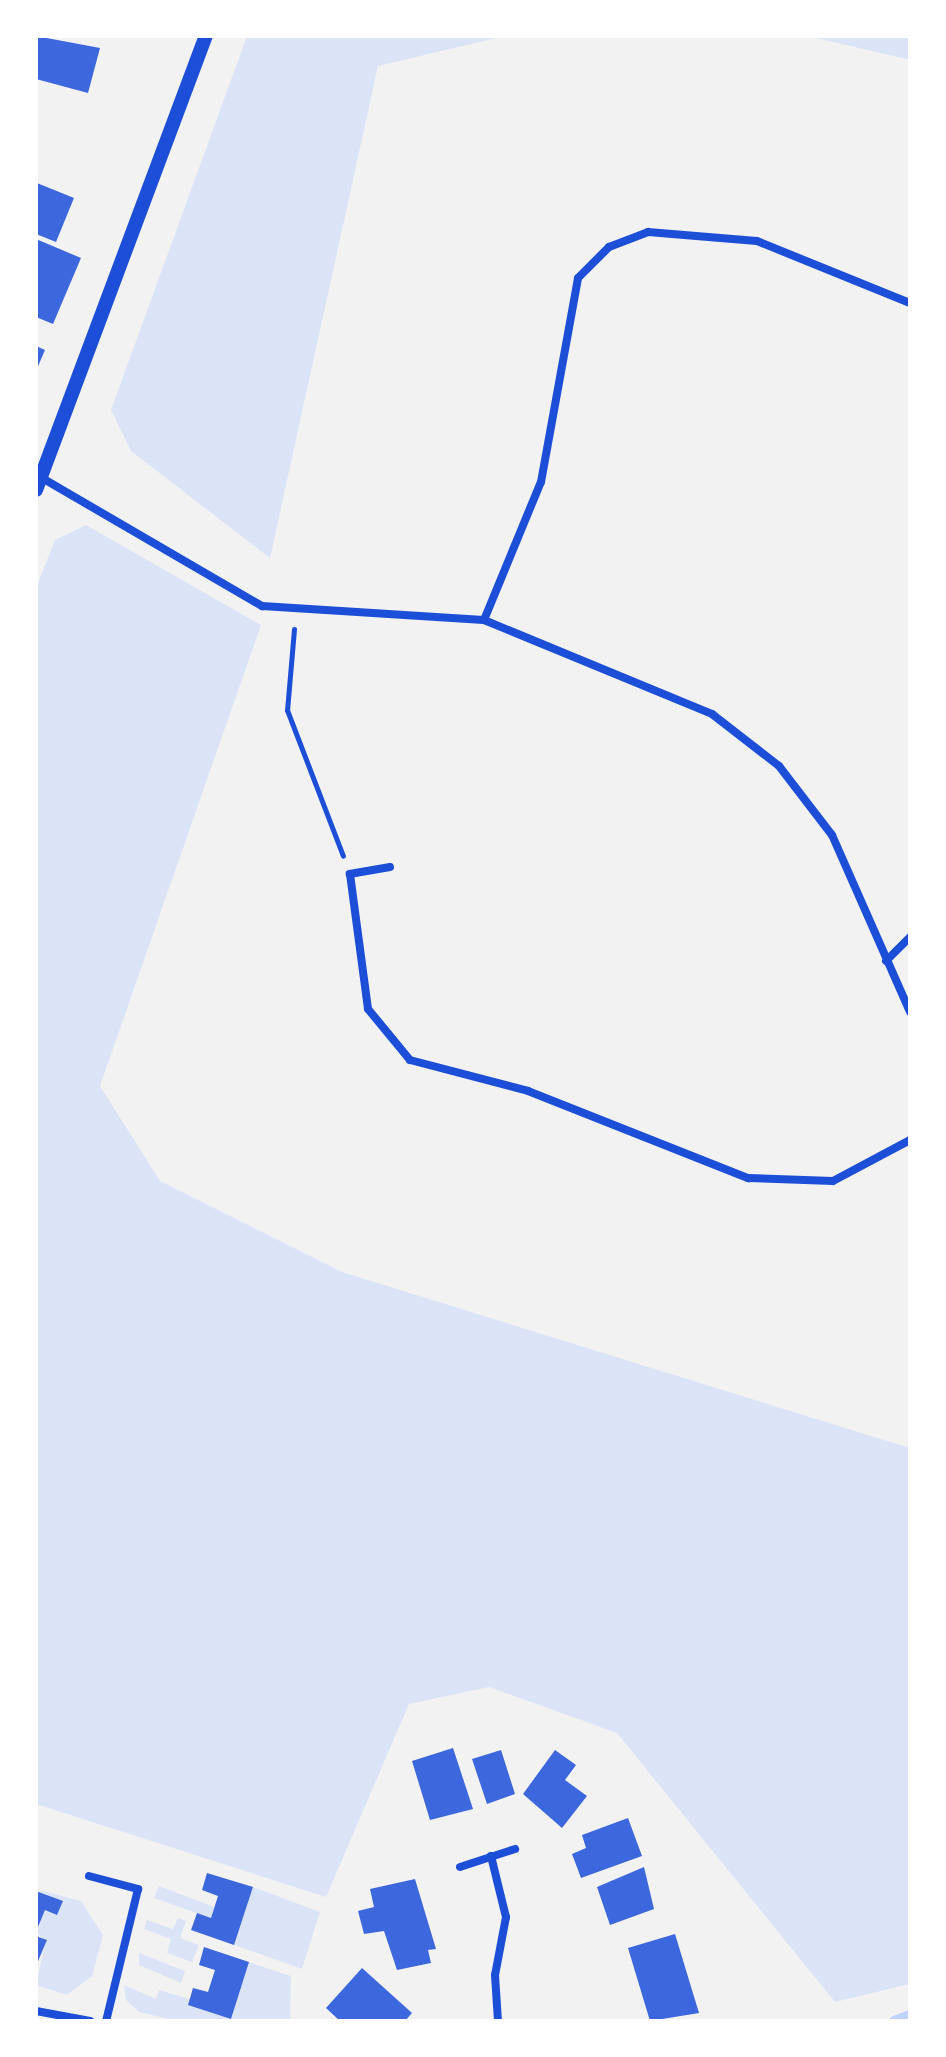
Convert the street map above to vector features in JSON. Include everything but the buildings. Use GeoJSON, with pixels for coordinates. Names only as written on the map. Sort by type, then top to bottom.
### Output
{"type":"FeatureCollection","features":[{"type":"Feature","properties":{"kind":"street"},"geometry":{"type":"LineString","coordinates":[[206,36],[39,484],[262,606],[299,612],[484,620],[712,714],[779,766],[832,835],[910,1012]]}},
{"type":"Feature","properties":{"kind":"street"},"geometry":{"type":"LineString","coordinates":[[484,620],[541,482],[578,278],[609,247],[648,232],[757,241],[910,303]]}},
{"type":"Feature","properties":{"kind":"street"},"geometry":{"type":"LineString","coordinates":[[390,867],[350,874],[368,1009],[410,1060],[528,1091],[748,1178],[833,1181],[910,1140]]}},
{"type":"Feature","properties":{"kind":"street"},"geometry":{"type":"LineString","coordinates":[[886,961],[910,937]]}},
{"type":"Feature","properties":{"kind":"street"},"geometry":{"type":"LineString","coordinates":[[460,1867],[515,1849]]}},
{"type":"Feature","properties":{"kind":"street"},"geometry":{"type":"LineString","coordinates":[[491,1856],[506,1917],[495,1975],[498,2021]]}},
{"type":"Feature","properties":{"kind":"street"},"geometry":{"type":"LineString","coordinates":[[89,1876],[138,1889],[106,2021]]}},
{"type":"Feature","properties":{"kind":"street"},"geometry":{"type":"LineString","coordinates":[[36,2011],[90,2021]]}},
{"type":"Feature","properties":{"kind":"path"},"geometry":{"type":"LineString","coordinates":[[299,612],[287,710],[350,874]]}},
{"type":"Feature","properties":{"kind":"shaded area"},"geometry":{"type":"Polygon","coordinates":[[[247,36],[505,36],[378,66],[270,558],[131,451],[111,410],[247,36]]]}},
{"type":"Feature","properties":{"kind":"shaded area"},"geometry":{"type":"Polygon","coordinates":[[[808,36],[910,36],[910,60],[808,36]]]}},
{"type":"Feature","properties":{"kind":"shaded area"},"geometry":{"type":"Polygon","coordinates":[[[86,525],[261,625],[100,1086],[160,1181],[342,1272],[910,1448],[910,1984],[835,2002],[617,1733],[489,1687],[409,1704],[326,1897],[36,1804],[36,588],[55,540],[86,525]]]}},
{"type":"Feature","properties":{"kind":"shaded area"},"geometry":{"type":"Polygon","coordinates":[[[159,1886],[214,1907],[211,1918],[154,1898],[159,1886]]]}},
{"type":"Feature","properties":{"kind":"shaded area"},"geometry":{"type":"Polygon","coordinates":[[[253,1887],[320,1912],[302,1969],[234,1945],[253,1887]]]}},
{"type":"Feature","properties":{"kind":"shaded area"},"geometry":{"type":"Polygon","coordinates":[[[36,1889],[81,1901],[103,1935],[92,1976],[67,1995],[36,1985],[46,1940],[36,1933],[45,1910],[57,1915],[63,1902],[36,1889]]]}},
{"type":"Feature","properties":{"kind":"shaded area"},"geometry":{"type":"Polygon","coordinates":[[[178,1918],[186,1921],[180,1938],[199,1945],[192,1962],[167,1953],[171,1939],[144,1929],[147,1920],[173,1929],[178,1918]]]}},
{"type":"Feature","properties":{"kind":"shaded area"},"geometry":{"type":"Polygon","coordinates":[[[139,1953],[185,1971],[181,1983],[139,1965],[139,1953]]]}},
{"type":"Feature","properties":{"kind":"shaded area"},"geometry":{"type":"Polygon","coordinates":[[[249,1962],[291,1976],[290,2021],[177,2021],[139,2012],[126,2000],[124,1985],[156,1999],[159,1990],[189,1999],[231,2019],[249,1962]]]}},
{"type":"Feature","properties":{"kind":"waterway"},"geometry":{"type":"LineString","coordinates":[[894,2021],[910,2015]]}}]}
